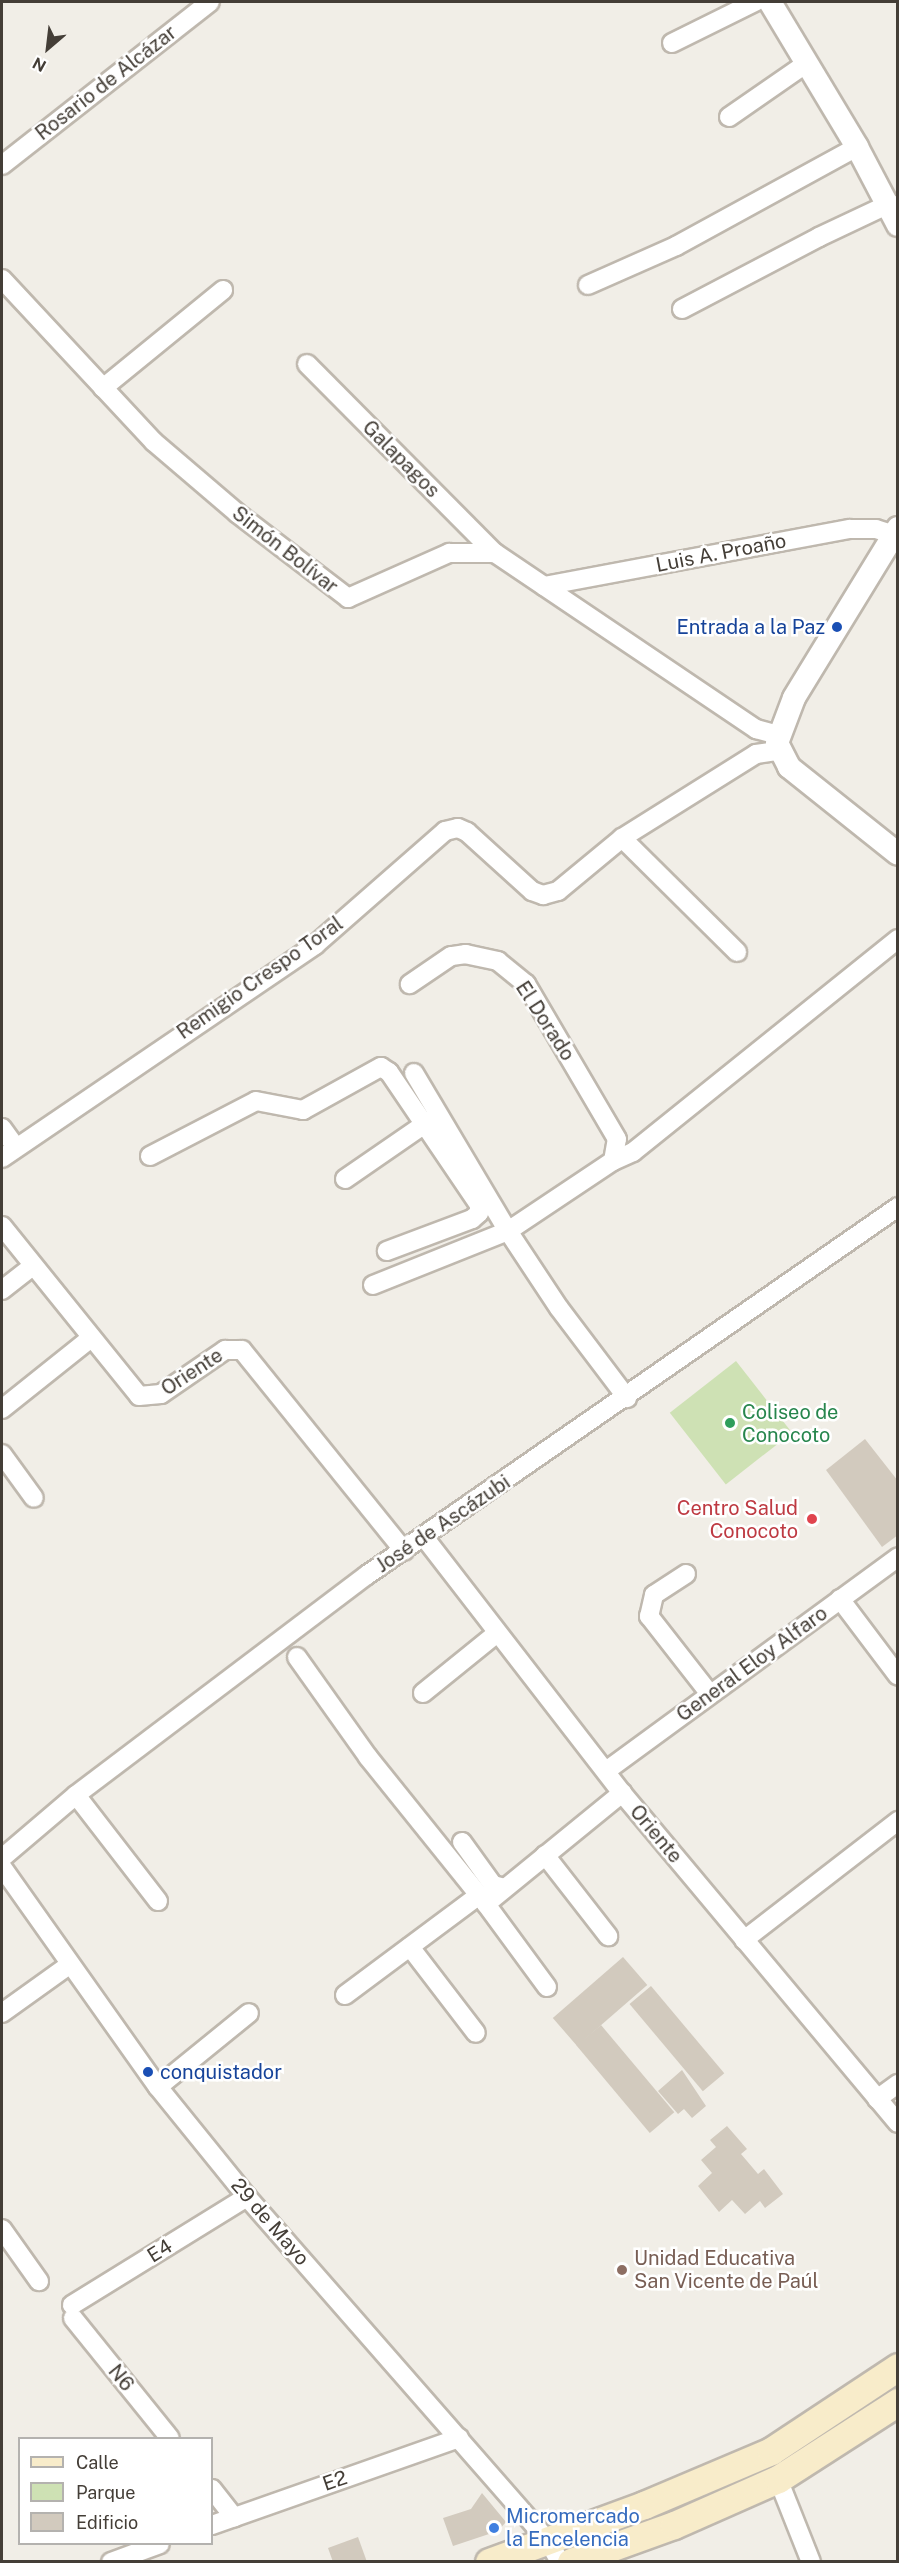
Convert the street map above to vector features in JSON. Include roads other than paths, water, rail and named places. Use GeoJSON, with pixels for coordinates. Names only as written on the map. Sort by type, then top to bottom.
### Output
{"type":"FeatureCollection","features":[{"type":"Feature","properties":{"kind":"main road"},"geometry":{"type":"LineString","coordinates":[[489,2562],[554,2551],[771,2451],[897,2367]]}},
{"type":"Feature","properties":{"kind":"main road"},"geometry":{"type":"LineString","coordinates":[[571,2562],[674,2525],[778,2479],[897,2402]]}},
{"type":"Feature","properties":{"kind":"street","name":"Rosario de Alcázar"},"geometry":{"type":"LineString","coordinates":[[2,165],[210,2]]}},
{"type":"Feature","properties":{"kind":"street"},"geometry":{"type":"LineString","coordinates":[[672,43],[754,2]]}},
{"type":"Feature","properties":{"kind":"street"},"geometry":{"type":"LineString","coordinates":[[770,2],[893,205],[897,225]]}},
{"type":"Feature","properties":{"kind":"street"},"geometry":{"type":"LineString","coordinates":[[729,117],[807,63]]}},
{"type":"Feature","properties":{"kind":"street"},"geometry":{"type":"LineString","coordinates":[[588,285],[676,246],[858,147]]}},
{"type":"Feature","properties":{"kind":"street"},"geometry":{"type":"LineString","coordinates":[[682,309],[893,205]]}},
{"type":"Feature","properties":{"kind":"street","name":"Simón Bolívar"},"geometry":{"type":"LineString","coordinates":[[2,279],[154,442],[237,513],[348,598],[449,553],[495,554]]}},
{"type":"Feature","properties":{"kind":"street"},"geometry":{"type":"LineString","coordinates":[[103,388],[223,290]]}},
{"type":"Feature","properties":{"kind":"street","name":"Galapagos"},"geometry":{"type":"LineString","coordinates":[[306,364],[495,554]]}},
{"type":"Feature","properties":{"kind":"street","name":"Luis A. Proaño"},"geometry":{"type":"LineString","coordinates":[[544,586],[850,529],[897,533]]}},
{"type":"Feature","properties":{"kind":"street"},"geometry":{"type":"LineString","coordinates":[[777,743],[794,698],[897,533]]}},
{"type":"Feature","properties":{"kind":"street"},"geometry":{"type":"LineString","coordinates":[[495,554],[777,743],[814,789],[897,854]]}},
{"type":"Feature","properties":{"kind":"street","name":"Remigio Crespo Toral"},"geometry":{"type":"LineString","coordinates":[[9,1152],[315,945],[445,831],[458,828],[467,832],[532,891],[543,895],[558,891],[622,838],[777,743]]}},
{"type":"Feature","properties":{"kind":"street"},"geometry":{"type":"LineString","coordinates":[[622,838],[737,952]]}},
{"type":"Feature","properties":{"kind":"street"},"geometry":{"type":"LineString","coordinates":[[373,1285],[508,1231],[613,1161],[633,1152],[897,939]]}},
{"type":"Feature","properties":{"kind":"street","name":"El Dorado"},"geometry":{"type":"LineString","coordinates":[[410,984],[451,956],[466,954],[498,961],[526,984],[617,1139],[613,1161]]}},
{"type":"Feature","properties":{"kind":"street"},"geometry":{"type":"LineString","coordinates":[[150,1156],[256,1101],[303,1110],[381,1067],[389,1072],[432,1120],[559,1308],[627,1398]]}},
{"type":"Feature","properties":{"kind":"street"},"geometry":{"type":"LineString","coordinates":[[387,1251],[479,1213],[479,1205],[432,1120],[414,1073]]}},
{"type":"Feature","properties":{"kind":"street"},"geometry":{"type":"LineString","coordinates":[[345,1179],[432,1120]]}},
{"type":"Feature","properties":{"kind":"street"},"geometry":{"type":"LineString","coordinates":[[2,1128],[9,1152]]}},
{"type":"Feature","properties":{"kind":"street","name":"José de Ascázubi"},"geometry":{"type":"LineString","coordinates":[[2,1858],[76,1795],[404,1551],[627,1398],[897,1207]]}},
{"type":"Feature","properties":{"kind":"street","name":"Oriente"},"geometry":{"type":"LineString","coordinates":[[2,1226],[129,1387],[143,1398],[161,1394],[229,1348],[242,1350],[404,1551]]}},
{"type":"Feature","properties":{"kind":"street"},"geometry":{"type":"LineString","coordinates":[[2,1290],[33,1266]]}},
{"type":"Feature","properties":{"kind":"street"},"geometry":{"type":"LineString","coordinates":[[2,1409],[91,1338]]}},
{"type":"Feature","properties":{"kind":"street"},"geometry":{"type":"LineString","coordinates":[[2,1454],[34,1498]]}},
{"type":"Feature","properties":{"kind":"street","name":"Oriente"},"geometry":{"type":"LineString","coordinates":[[424,1537],[622,1793],[897,2122]]}},
{"type":"Feature","properties":{"kind":"street","name":"General Eloy Alfaro"},"geometry":{"type":"LineString","coordinates":[[606,1771],[897,1557]]}},
{"type":"Feature","properties":{"kind":"street"},"geometry":{"type":"LineString","coordinates":[[686,1574],[654,1595],[649,1616],[710,1694]]}},
{"type":"Feature","properties":{"kind":"street"},"geometry":{"type":"LineString","coordinates":[[840,1599],[897,1676]]}},
{"type":"Feature","properties":{"kind":"street"},"geometry":{"type":"LineString","coordinates":[[423,1693],[496,1633]]}},
{"type":"Feature","properties":{"kind":"street"},"geometry":{"type":"LineString","coordinates":[[297,1657],[368,1757],[483,1899],[547,1987]]}},
{"type":"Feature","properties":{"kind":"street"},"geometry":{"type":"LineString","coordinates":[[345,1995],[410,1947],[483,1899],[505,1888],[622,1793]]}},
{"type":"Feature","properties":{"kind":"street"},"geometry":{"type":"LineString","coordinates":[[76,1795],[158,1901]]}},
{"type":"Feature","properties":{"kind":"street"},"geometry":{"type":"LineString","coordinates":[[744,1940],[897,1821]]}},
{"type":"Feature","properties":{"kind":"street"},"geometry":{"type":"LineString","coordinates":[[462,1842],[493,1885],[505,1888]]}},
{"type":"Feature","properties":{"kind":"street"},"geometry":{"type":"LineString","coordinates":[[545,1856],[608,1936]]}},
{"type":"Feature","properties":{"kind":"street","name":"29 de Mayo"},"geometry":{"type":"LineString","coordinates":[[2,1867],[69,1965],[158,2087],[247,2197],[459,2438],[554,2551]]}},
{"type":"Feature","properties":{"kind":"street"},"geometry":{"type":"LineString","coordinates":[[410,1947],[476,2033]]}},
{"type":"Feature","properties":{"kind":"street"},"geometry":{"type":"LineString","coordinates":[[2,2013],[69,1965]]}},
{"type":"Feature","properties":{"kind":"street"},"geometry":{"type":"LineString","coordinates":[[158,2087],[249,2013]]}},
{"type":"Feature","properties":{"kind":"street"},"geometry":{"type":"LineString","coordinates":[[877,2099],[897,2085]]}},
{"type":"Feature","properties":{"kind":"street","name":"E4"},"geometry":{"type":"LineString","coordinates":[[72,2312],[247,2197]]}},
{"type":"Feature","properties":{"kind":"street"},"geometry":{"type":"LineString","coordinates":[[2,2229],[39,2281]]}},
{"type":"Feature","properties":{"kind":"street","name":"N6"},"geometry":{"type":"LineString","coordinates":[[72,2312],[168,2437]]}},
{"type":"Feature","properties":{"kind":"street","name":"E2"},"geometry":{"type":"LineString","coordinates":[[213,2525],[459,2438]]}},
{"type":"Feature","properties":{"kind":"street"},"geometry":{"type":"LineString","coordinates":[[778,2479],[811,2562]]}},
{"type":"Feature","properties":{"kind":"street"},"geometry":{"type":"LineString","coordinates":[[213,2490],[234,2517]]}},
{"type":"Feature","properties":{"kind":"street"},"geometry":{"type":"LineString","coordinates":[[111,2562],[157,2545]]}},
{"type":"Feature","properties":{"kind":"place","name":"Entrada a la Paz"},"geometry":{"type":"Point","coordinates":[837,627]}},
{"type":"Feature","properties":{"kind":"place","name":"Coliseo de Conocoto"},"geometry":{"type":"Point","coordinates":[730,1423]}},
{"type":"Feature","properties":{"kind":"place","name":"Centro Salud Conocoto"},"geometry":{"type":"Point","coordinates":[812,1519]}},
{"type":"Feature","properties":{"kind":"place","name":"conquistador"},"geometry":{"type":"Point","coordinates":[148,2072]}},
{"type":"Feature","properties":{"kind":"place","name":"Unidad Educativa San Vicente de Paúl"},"geometry":{"type":"Point","coordinates":[622,2270]}},
{"type":"Feature","properties":{"kind":"place","name":"Micromercado la Encelencia"},"geometry":{"type":"Point","coordinates":[494,2528]}}]}
